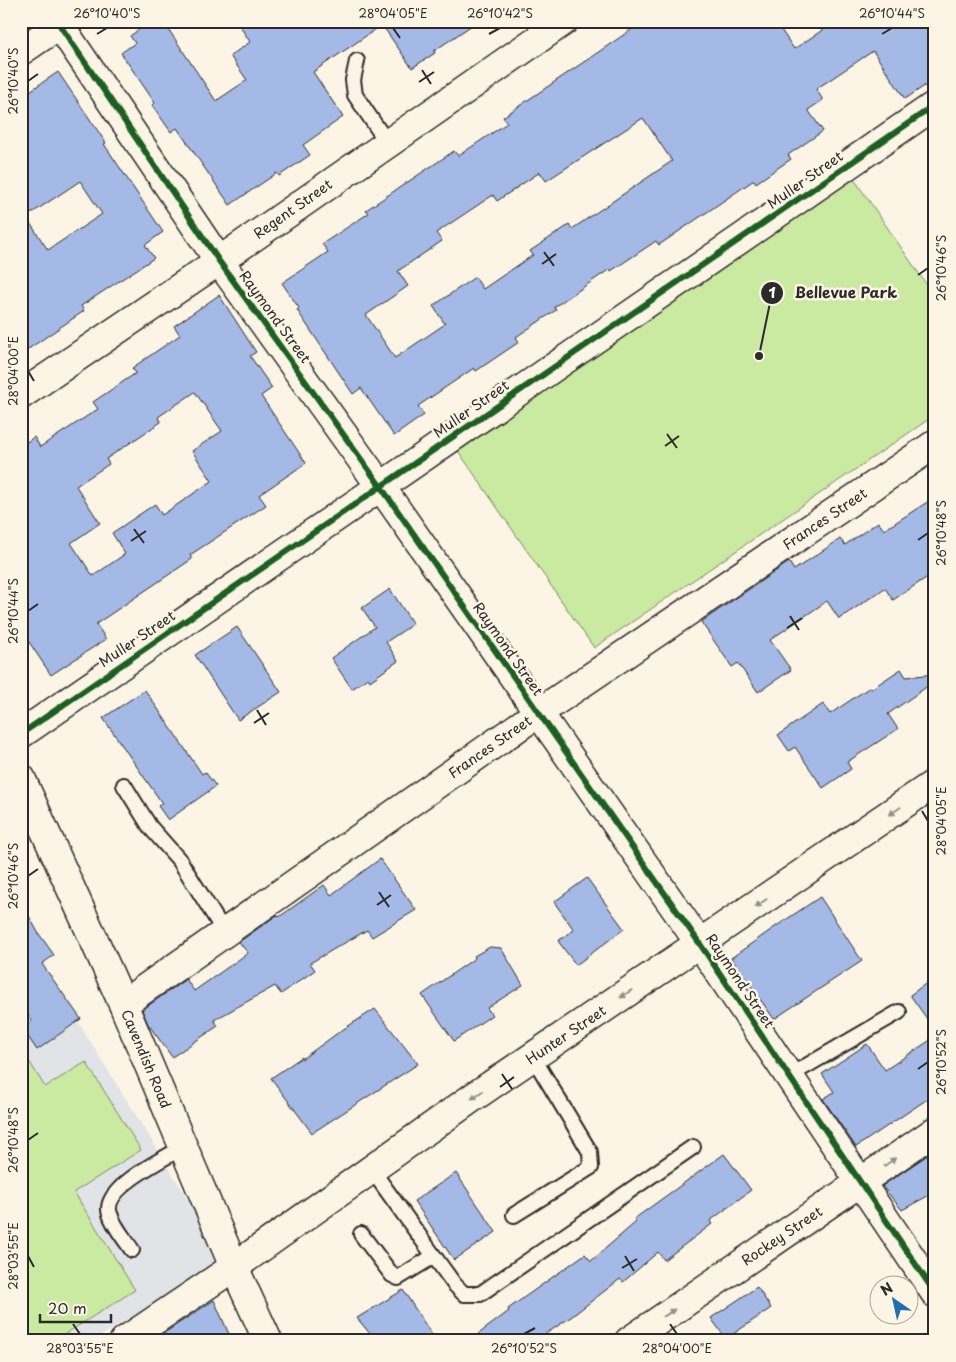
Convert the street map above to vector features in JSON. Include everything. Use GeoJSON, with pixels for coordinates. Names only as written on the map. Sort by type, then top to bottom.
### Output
{"type":"FeatureCollection","features":[{"type":"Feature","properties":{"kind":"street","name":"Regent Street"},"geometry":{"type":"LineString","coordinates":[[21,395],[220,261],[564,21]]}},
{"type":"Feature","properties":{"kind":"street"},"geometry":{"type":"LineString","coordinates":[[21,52],[61,22]]}},
{"type":"Feature","properties":{"kind":"street","name":"Raymond Street"},"geometry":{"type":"LineString","coordinates":[[61,22],[220,261],[381,487],[700,944],[935,1293]]}},
{"type":"Feature","properties":{"kind":"street","name":"Muller Street"},"geometry":{"type":"LineString","coordinates":[[21,734],[935,105]]}},
{"type":"Feature","properties":{"kind":"street","name":"Frances Street"},"geometry":{"type":"LineString","coordinates":[[123,1004],[538,713],[935,444]]}},
{"type":"Feature","properties":{"kind":"street","name":"Cavendish Road"},"geometry":{"type":"LineString","coordinates":[[21,778],[123,1004],[234,1267],[268,1341]]}},
{"type":"Feature","properties":{"kind":"street","name":"Hunter Street"},"geometry":{"type":"LineString","coordinates":[[124,1341],[234,1267],[533,1057],[935,783]]}},
{"type":"Feature","properties":{"kind":"street","name":"Rockey Street"},"geometry":{"type":"LineString","coordinates":[[629,1341],[935,1131]]}},
{"type":"Feature","properties":{"kind":"lane"},"geometry":{"type":"LineString","coordinates":[[357,60],[353,80],[355,94],[388,144]]}},
{"type":"Feature","properties":{"kind":"lane"},"geometry":{"type":"LineString","coordinates":[[124,785],[150,827],[180,861],[225,932]]}},
{"type":"Feature","properties":{"kind":"lane"},"geometry":{"type":"LineString","coordinates":[[789,1076],[899,1012]]}},
{"type":"Feature","properties":{"kind":"lane"},"geometry":{"type":"LineString","coordinates":[[514,1216],[591,1167],[590,1152],[533,1057]]}},
{"type":"Feature","properties":{"kind":"lane"},"geometry":{"type":"LineString","coordinates":[[132,1250],[109,1213],[111,1198],[118,1190],[143,1172],[184,1147]]}},
{"type":"Feature","properties":{"kind":"lane"},"geometry":{"type":"LineString","coordinates":[[372,1170],[454,1284],[464,1294],[480,1294],[693,1147]]}},
{"type":"Feature","properties":{"kind":"lane"},"geometry":{"type":"LineString","coordinates":[[361,1234],[392,1275],[398,1278],[434,1256]]}},
{"type":"Feature","properties":{"kind":"shaded area"},"geometry":{"type":"Polygon","coordinates":[[[21,930],[225,1259],[93,1341],[21,1341],[21,930]]]}},
{"type":"Feature","properties":{"kind":"green space"},"geometry":{"type":"Polygon","coordinates":[[[850,173],[935,297],[935,415],[594,648],[454,445],[850,173]]]}},
{"type":"Feature","properties":{"kind":"green space"},"geometry":{"type":"Polygon","coordinates":[[[21,1048],[45,1087],[86,1062],[141,1150],[74,1192],[135,1290],[54,1341],[21,1341],[21,1048]]]}},
{"type":"Feature","properties":{"kind":"building"},"geometry":{"type":"Polygon","coordinates":[[[151,21],[163,21],[216,101],[247,80],[230,56],[250,42],[237,21],[478,21],[412,68],[382,25],[313,72],[343,117],[303,145],[310,155],[279,176],[277,173],[230,205],[177,128],[171,132],[152,105],[155,103],[121,53],[135,43],[130,36],[151,21]]]}},
{"type":"Feature","properties":{"kind":"building"},"geometry":{"type":"Polygon","coordinates":[[[644,21],[775,21],[794,49],[836,21],[935,21],[935,79],[905,99],[873,51],[816,89],[823,100],[808,110],[823,131],[788,155],[791,159],[756,183],[754,180],[659,245],[656,241],[554,307],[556,310],[516,337],[519,342],[476,371],[474,368],[418,406],[424,415],[394,436],[361,388],[353,394],[297,310],[299,308],[282,283],[328,252],[322,244],[369,213],[366,210],[454,151],[458,156],[507,123],[503,117],[644,21]],[[643,118],[546,181],[540,172],[497,201],[493,195],[436,233],[442,241],[398,271],[408,286],[366,315],[395,358],[445,324],[433,306],[475,277],[483,289],[533,255],[530,251],[569,225],[572,229],[672,161],[643,118]]]}},
{"type":"Feature","properties":{"kind":"building"},"geometry":{"type":"Polygon","coordinates":[[[58,72],[163,232],[145,245],[154,258],[81,306],[84,311],[21,354],[21,97],[58,72]],[[80,181],[26,217],[48,250],[102,214],[80,181]]]}},
{"type":"Feature","properties":{"kind":"building"},"geometry":{"type":"Polygon","coordinates":[[[219,295],[256,352],[250,356],[272,388],[261,396],[306,463],[259,495],[266,505],[190,555],[192,559],[96,624],[106,639],[51,675],[21,630],[21,446],[34,437],[40,447],[98,409],[93,402],[136,373],[132,368],[180,335],[174,326],[219,295]],[[195,392],[158,417],[161,422],[106,459],[109,464],[76,486],[100,523],[71,543],[93,576],[125,554],[112,533],[155,504],[162,515],[212,481],[192,451],[222,431],[195,392]]]}},
{"type":"Feature","properties":{"kind":"building"},"geometry":{"type":"Polygon","coordinates":[[[935,497],[935,572],[893,600],[885,588],[839,619],[827,601],[770,640],[791,670],[758,692],[738,663],[732,667],[701,622],[789,562],[794,570],[840,539],[845,545],[878,522],[884,530],[935,497]]]}},
{"type":"Feature","properties":{"kind":"building"},"geometry":{"type":"Polygon","coordinates":[[[390,589],[413,624],[386,642],[398,661],[370,681],[368,678],[352,689],[331,658],[375,627],[362,608],[390,589]]]}},
{"type":"Feature","properties":{"kind":"building"},"geometry":{"type":"Polygon","coordinates":[[[237,627],[281,692],[238,720],[195,655],[237,627]]]}},
{"type":"Feature","properties":{"kind":"building"},"geometry":{"type":"Polygon","coordinates":[[[901,669],[906,677],[935,674],[935,681],[888,714],[898,729],[847,762],[851,769],[823,788],[795,747],[789,751],[778,735],[823,704],[830,714],[901,669]]]}},
{"type":"Feature","properties":{"kind":"building"},"geometry":{"type":"Polygon","coordinates":[[[145,690],[202,774],[205,772],[216,786],[168,820],[158,806],[162,803],[103,718],[145,690]]]}},
{"type":"Feature","properties":{"kind":"building"},"geometry":{"type":"Polygon","coordinates":[[[380,859],[416,910],[372,937],[367,930],[310,963],[315,970],[281,994],[275,986],[214,1020],[218,1026],[172,1057],[148,1024],[142,1010],[186,979],[194,991],[248,953],[239,942],[277,915],[279,917],[324,885],[331,895],[380,859]]]}},
{"type":"Feature","properties":{"kind":"building"},"geometry":{"type":"Polygon","coordinates":[[[587,878],[624,929],[576,965],[558,941],[574,930],[554,902],[587,878]]]}},
{"type":"Feature","properties":{"kind":"building"},"geometry":{"type":"Polygon","coordinates":[[[820,897],[862,961],[774,1019],[731,958],[820,897]]]}},
{"type":"Feature","properties":{"kind":"building"},"geometry":{"type":"Polygon","coordinates":[[[21,902],[39,934],[54,955],[42,964],[81,1019],[37,1050],[22,1028],[32,1021],[21,1006],[21,902]]]}},
{"type":"Feature","properties":{"kind":"building"},"geometry":{"type":"Polygon","coordinates":[[[490,947],[501,948],[523,985],[487,1008],[492,1015],[454,1041],[422,995],[475,958],[474,956],[490,947]]]}},
{"type":"Feature","properties":{"kind":"building"},"geometry":{"type":"Polygon","coordinates":[[[935,977],[935,1030],[910,995],[935,977]]]}},
{"type":"Feature","properties":{"kind":"building"},"geometry":{"type":"Polygon","coordinates":[[[375,1009],[418,1064],[312,1133],[271,1078],[375,1009]]]}},
{"type":"Feature","properties":{"kind":"building"},"geometry":{"type":"Polygon","coordinates":[[[935,1037],[935,1094],[856,1147],[823,1099],[834,1092],[822,1074],[867,1044],[885,1070],[935,1037]]]}},
{"type":"Feature","properties":{"kind":"building"},"geometry":{"type":"Polygon","coordinates":[[[935,1150],[935,1192],[902,1210],[882,1186],[935,1150]]]}},
{"type":"Feature","properties":{"kind":"building"},"geometry":{"type":"Polygon","coordinates":[[[724,1154],[751,1190],[710,1221],[712,1224],[664,1260],[658,1252],[623,1282],[620,1279],[571,1317],[535,1341],[469,1341],[509,1311],[508,1309],[585,1254],[591,1261],[636,1222],[634,1219],[724,1154]]]}},
{"type":"Feature","properties":{"kind":"building"},"geometry":{"type":"Polygon","coordinates":[[[456,1173],[496,1232],[454,1260],[414,1201],[456,1173]]]}},
{"type":"Feature","properties":{"kind":"building"},"geometry":{"type":"Polygon","coordinates":[[[757,1287],[771,1308],[726,1339],[711,1318],[757,1287]]]}},
{"type":"Feature","properties":{"kind":"building"},"geometry":{"type":"Polygon","coordinates":[[[403,1290],[436,1341],[376,1341],[357,1318],[403,1290]]]}},
{"type":"Feature","properties":{"kind":"building"},"geometry":{"type":"Polygon","coordinates":[[[214,1300],[232,1341],[152,1341],[214,1300]]]}},
{"type":"Feature","properties":{"kind":"cycle path"},"geometry":{"type":"LineString","coordinates":[[57,21],[219,261],[381,487],[700,944],[935,1293]]}},
{"type":"Feature","properties":{"kind":"cycle path"},"geometry":{"type":"LineString","coordinates":[[21,734],[935,105]]}},
{"type":"Feature","properties":{"kind":"place","name":"Bellevue Park"},"geometry":{"type":"Point","coordinates":[759,356]}}]}
